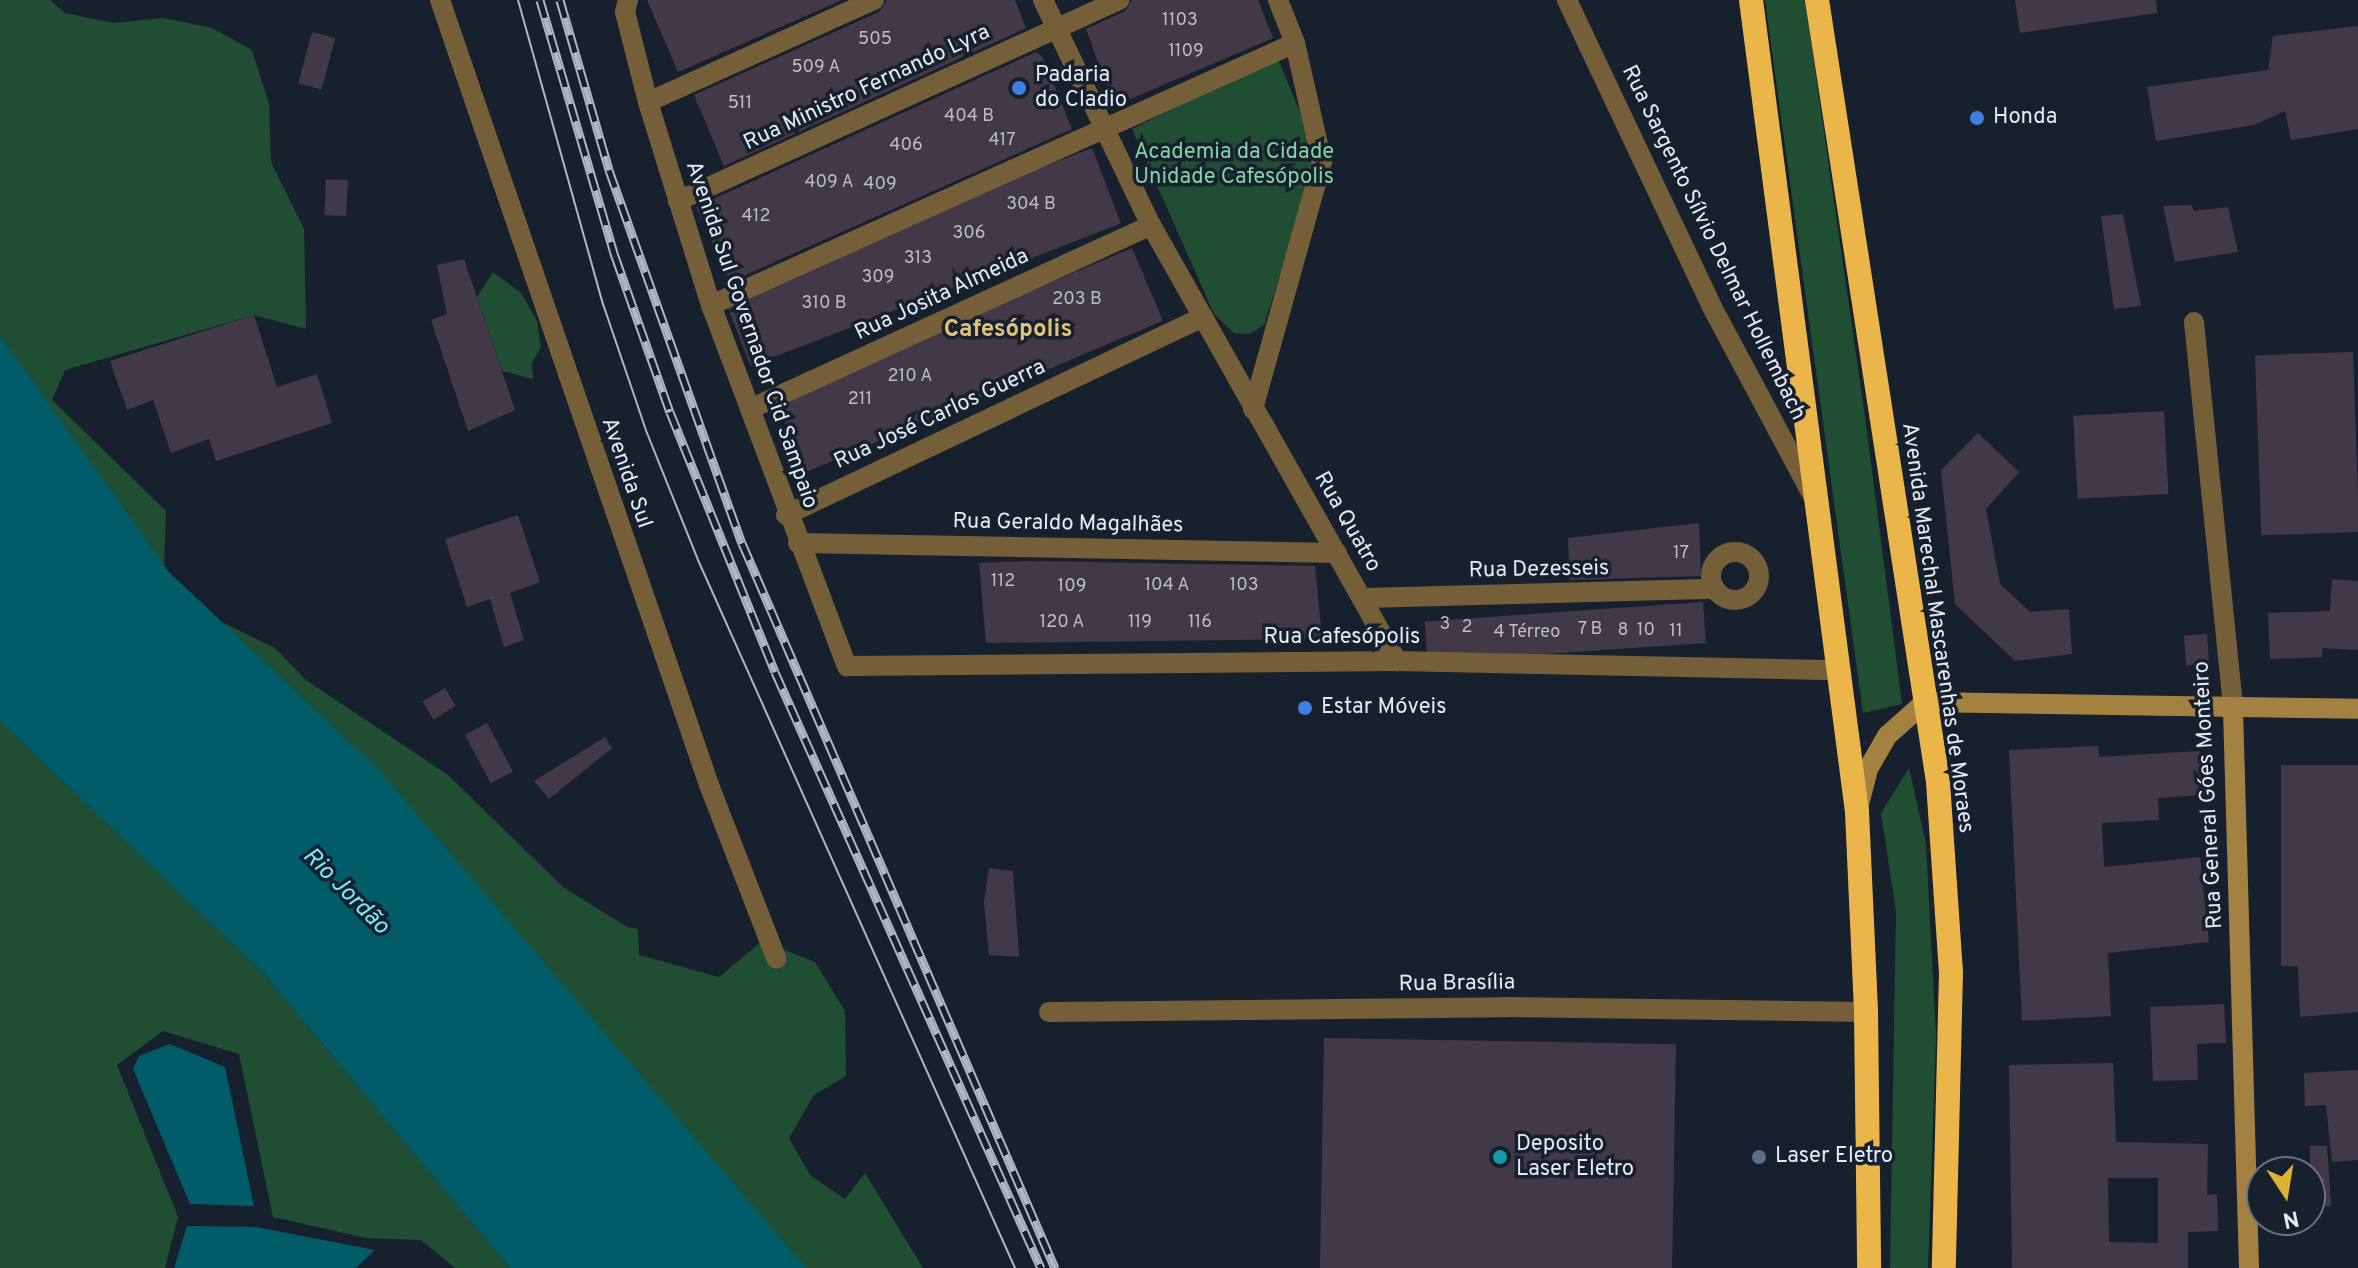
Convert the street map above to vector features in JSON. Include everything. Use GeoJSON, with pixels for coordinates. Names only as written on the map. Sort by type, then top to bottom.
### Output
{"type":"FeatureCollection","features":[{"type":"Feature","properties":{"kind":"highway"},"geometry":{"type":"LineString","coordinates":[[1751,0],[1857,812],[1866,1012],[1869,1268]]}},
{"type":"Feature","properties":{"kind":"highway","name":"Avenida Marechal Mascarenhas de Moraes"},"geometry":{"type":"LineString","coordinates":[[1817,0],[1938,782],[1951,972],[1944,1268]]}},
{"type":"Feature","properties":{"kind":"main road"},"geometry":{"type":"LineString","coordinates":[[1857,812],[1868,769],[1888,735],[1925,702],[2358,709]]}},
{"type":"Feature","properties":{"kind":"main road","name":"Rua General Góes Monteiro"},"geometry":{"type":"LineString","coordinates":[[2233,709],[2249,1268]]}},
{"type":"Feature","properties":{"kind":"street","name":"Avenida Sul"},"geometry":{"type":"LineString","coordinates":[[440,0],[709,785],[776,958]]}},
{"type":"Feature","properties":{"kind":"street"},"geometry":{"type":"LineString","coordinates":[[648,102],[874,0]]}},
{"type":"Feature","properties":{"kind":"street","name":"Rua Quatro"},"geometry":{"type":"LineString","coordinates":[[1043,0],[1151,225],[1397,661]]}},
{"type":"Feature","properties":{"kind":"street","name":"Rua Ministro Fernando Lyra"},"geometry":{"type":"LineString","coordinates":[[678,201],[1119,0]]}},
{"type":"Feature","properties":{"kind":"street"},"geometry":{"type":"LineString","coordinates":[[1253,409],[1321,171],[1321,150],[1295,43],[1278,0]]}},
{"type":"Feature","properties":{"kind":"street","name":"Rua Sargento Sílvio Delmar Hollembach"},"geometry":{"type":"LineString","coordinates":[[1567,0],[1712,307],[1818,506]]}},
{"type":"Feature","properties":{"kind":"street","name":"Avenida Sul Governador Cid Sampaio"},"geometry":{"type":"LineString","coordinates":[[626,6],[648,102],[711,305],[752,408],[786,515],[847,666]]}},
{"type":"Feature","properties":{"kind":"street"},"geometry":{"type":"LineString","coordinates":[[711,305],[1295,43]]}},
{"type":"Feature","properties":{"kind":"street","name":"Rua Josita Almeida"},"geometry":{"type":"LineString","coordinates":[[752,408],[1151,225]]}},
{"type":"Feature","properties":{"kind":"street","name":"Rua José Carlos Guerra"},"geometry":{"type":"LineString","coordinates":[[786,515],[1201,318]]}},
{"type":"Feature","properties":{"kind":"street","name":"Rua General Góes Monteiro"},"geometry":{"type":"LineString","coordinates":[[2194,322],[2233,709]]}},
{"type":"Feature","properties":{"kind":"street","name":"Rua Geraldo Magalhães"},"geometry":{"type":"LineString","coordinates":[[798,543],[1337,553]]}},
{"type":"Feature","properties":{"kind":"street","name":"Rua Dezesseis"},"geometry":{"type":"LineString","coordinates":[[1364,598],[1715,589]]}},
{"type":"Feature","properties":{"kind":"street","name":"Rua Cafesópolis"},"geometry":{"type":"LineString","coordinates":[[847,666],[1397,661],[1837,670]]}},
{"type":"Feature","properties":{"kind":"street","name":"Rua Brasília"},"geometry":{"type":"LineString","coordinates":[[1049,1012],[1672,1002],[1866,1012]]}},
{"type":"Feature","properties":{"kind":"green space"},"geometry":{"type":"Polygon","coordinates":[[[0,0],[50,0],[65,13],[113,23],[163,18],[212,28],[252,50],[269,104],[271,162],[304,229],[306,329],[254,315],[65,370],[52,400],[166,511],[163,593],[275,648],[306,680],[448,775],[563,887],[627,927],[638,929],[639,955],[719,977],[762,941],[815,962],[845,1011],[846,1076],[814,1095],[789,1138],[810,1175],[845,1199],[865,1173],[923,1268],[766,1268],[0,420],[0,0]]]}},
{"type":"Feature","properties":{"kind":"green space"},"geometry":{"type":"Polygon","coordinates":[[[1765,0],[1805,0],[1865,417],[1902,704],[1863,713],[1765,0]]]}},
{"type":"Feature","properties":{"kind":"green space","name":"Academia da Cidade Unidade Cafesópolis"},"geometry":{"type":"Polygon","coordinates":[[[1277,57],[1317,152],[1316,163],[1264,325],[1250,334],[1234,333],[1214,314],[1132,129],[1277,57]]]}},
{"type":"Feature","properties":{"kind":"green space"},"geometry":{"type":"Polygon","coordinates":[[[493,272],[521,293],[537,321],[541,347],[532,363],[533,379],[502,371],[477,297],[493,272]]]}},
{"type":"Feature","properties":{"kind":"green space"},"geometry":{"type":"Polygon","coordinates":[[[0,721],[266,976],[510,1268],[455,1268],[421,1240],[366,1238],[273,1217],[239,1054],[163,1031],[117,1065],[178,1217],[165,1268],[0,1268],[0,721]]]}},
{"type":"Feature","properties":{"kind":"green space"},"geometry":{"type":"Polygon","coordinates":[[[1909,768],[1926,844],[1936,1036],[1928,1268],[1890,1268],[1896,912],[1881,813],[1909,768]]]}},
{"type":"Feature","properties":{"kind":"water","name":"Rio Jordão"},"geometry":{"type":"Polygon","coordinates":[[[0,336],[169,572],[378,769],[806,1268],[510,1268],[266,976],[0,721],[0,336]]]}},
{"type":"Feature","properties":{"kind":"water"},"geometry":{"type":"Polygon","coordinates":[[[170,1044],[225,1067],[254,1206],[190,1204],[133,1069],[139,1056],[170,1044]]]}},
{"type":"Feature","properties":{"kind":"water"},"geometry":{"type":"Polygon","coordinates":[[[187,1226],[256,1227],[375,1250],[356,1268],[174,1268],[187,1226]]]}},
{"type":"Feature","properties":{"kind":"building"},"geometry":{"type":"Polygon","coordinates":[[[647,0],[842,0],[678,72],[647,0]]]}},
{"type":"Feature","properties":{"kind":"building"},"geometry":{"type":"Polygon","coordinates":[[[887,0],[1015,0],[1026,28],[724,166],[694,95],[879,12],[887,0]]]}},
{"type":"Feature","properties":{"kind":"building"},"geometry":{"type":"Polygon","coordinates":[[[1132,0],[1258,0],[1273,38],[1114,106],[1086,29],[1125,11],[1132,0]]]}},
{"type":"Feature","properties":{"kind":"building"},"geometry":{"type":"Polygon","coordinates":[[[2015,0],[2156,0],[2157,13],[2020,33],[2015,0]]]}},
{"type":"Feature","properties":{"kind":"building"},"geometry":{"type":"Polygon","coordinates":[[[2358,26],[2358,129],[2291,140],[2285,111],[2254,125],[2156,141],[2147,87],[2268,70],[2273,36],[2358,26]]]}},
{"type":"Feature","properties":{"kind":"building"},"geometry":{"type":"Polygon","coordinates":[[[312,32],[335,38],[321,89],[298,83],[312,32]]]}},
{"type":"Feature","properties":{"kind":"building"},"geometry":{"type":"Polygon","coordinates":[[[1036,52],[1042,56],[1072,129],[730,282],[696,207],[1036,52]]]}},
{"type":"Feature","properties":{"kind":"building"},"geometry":{"type":"Polygon","coordinates":[[[1092,148],[1121,224],[750,366],[721,290],[1092,148]]]}},
{"type":"Feature","properties":{"kind":"building"},"geometry":{"type":"Polygon","coordinates":[[[326,179],[348,180],[346,216],[324,215],[326,179]]]}},
{"type":"Feature","properties":{"kind":"building"},"geometry":{"type":"Polygon","coordinates":[[[2192,205],[2194,211],[2228,207],[2238,252],[2175,262],[2163,206],[2192,205]]]}},
{"type":"Feature","properties":{"kind":"building"},"geometry":{"type":"Polygon","coordinates":[[[2123,214],[2141,306],[2114,309],[2101,216],[2123,214]]]}},
{"type":"Feature","properties":{"kind":"building"},"geometry":{"type":"Polygon","coordinates":[[[1132,248],[1163,321],[806,472],[775,400],[1132,248]]]}},
{"type":"Feature","properties":{"kind":"building"},"geometry":{"type":"Polygon","coordinates":[[[464,259],[515,410],[468,431],[431,320],[447,314],[437,265],[464,259]]]}},
{"type":"Feature","properties":{"kind":"building"},"geometry":{"type":"Polygon","coordinates":[[[254,315],[277,387],[317,374],[332,423],[216,461],[209,439],[171,453],[153,400],[127,410],[110,361],[254,315]]]}},
{"type":"Feature","properties":{"kind":"building"},"geometry":{"type":"Polygon","coordinates":[[[2353,352],[2358,532],[2261,535],[2255,355],[2353,352]]]}},
{"type":"Feature","properties":{"kind":"building"},"geometry":{"type":"Polygon","coordinates":[[[2164,411],[2168,494],[2077,499],[2073,416],[2164,411]]]}},
{"type":"Feature","properties":{"kind":"building"},"geometry":{"type":"Polygon","coordinates":[[[1978,433],[2019,472],[1986,509],[2000,584],[2030,612],[2069,609],[2072,654],[2015,661],[1955,604],[1941,470],[1978,433]]]}},
{"type":"Feature","properties":{"kind":"building"},"geometry":{"type":"Polygon","coordinates":[[[518,515],[540,582],[510,593],[524,640],[504,647],[490,599],[467,607],[445,539],[518,515]]]}},
{"type":"Feature","properties":{"kind":"building"},"geometry":{"type":"Polygon","coordinates":[[[1699,523],[1701,576],[1570,580],[1568,538],[1699,523]]]}},
{"type":"Feature","properties":{"kind":"building"},"geometry":{"type":"Polygon","coordinates":[[[1030,561],[1315,566],[1322,639],[986,643],[979,563],[1030,561]]]}},
{"type":"Feature","properties":{"kind":"building"},"geometry":{"type":"Polygon","coordinates":[[[2332,579],[2358,581],[2358,650],[2322,648],[2322,657],[2270,659],[2268,613],[2330,611],[2332,579]]]}},
{"type":"Feature","properties":{"kind":"building"},"geometry":{"type":"Polygon","coordinates":[[[1703,602],[1706,643],[1428,662],[1425,621],[1703,602]]]}},
{"type":"Feature","properties":{"kind":"building"},"geometry":{"type":"Polygon","coordinates":[[[2207,634],[2209,664],[2186,666],[2184,636],[2207,634]]]}},
{"type":"Feature","properties":{"kind":"building"},"geometry":{"type":"Polygon","coordinates":[[[445,688],[456,706],[434,719],[423,701],[445,688]]]}},
{"type":"Feature","properties":{"kind":"building"},"geometry":{"type":"Polygon","coordinates":[[[487,723],[513,772],[491,783],[465,735],[487,723]]]}},
{"type":"Feature","properties":{"kind":"building"},"geometry":{"type":"Polygon","coordinates":[[[605,737],[612,748],[549,799],[534,781],[605,737]]]}},
{"type":"Feature","properties":{"kind":"building"},"geometry":{"type":"Polygon","coordinates":[[[2098,746],[2099,757],[2200,751],[2202,795],[2158,798],[2159,820],[2102,823],[2104,867],[2200,857],[2209,942],[2108,953],[2111,1016],[2022,1021],[2009,750],[2098,746]]]}},
{"type":"Feature","properties":{"kind":"building"},"geometry":{"type":"Polygon","coordinates":[[[2281,765],[2358,765],[2358,1012],[2300,1017],[2298,966],[2281,966],[2281,765]]]}},
{"type":"Feature","properties":{"kind":"building"},"geometry":{"type":"Polygon","coordinates":[[[989,868],[1013,871],[1019,957],[989,955],[984,902],[989,868]]]}},
{"type":"Feature","properties":{"kind":"building"},"geometry":{"type":"Polygon","coordinates":[[[2224,1004],[2226,1043],[2197,1044],[2198,1080],[2153,1081],[2150,1007],[2224,1004]]]}},
{"type":"Feature","properties":{"kind":"building","name":"Deposito Laser Eletro"},"geometry":{"type":"Polygon","coordinates":[[[1324,1038],[1676,1044],[1672,1268],[1320,1268],[1324,1038]]]}},
{"type":"Feature","properties":{"kind":"building"},"geometry":{"type":"Polygon","coordinates":[[[2113,1063],[2116,1142],[2208,1144],[2207,1195],[2217,1194],[2218,1231],[2188,1232],[2188,1268],[2012,1268],[2009,1065],[2113,1063]],[[2108,1178],[2109,1242],[2158,1243],[2158,1178],[2108,1178]]]}},
{"type":"Feature","properties":{"kind":"building"},"geometry":{"type":"Polygon","coordinates":[[[2358,1070],[2358,1160],[2332,1162],[2326,1105],[2305,1106],[2304,1073],[2358,1070]]]}},
{"type":"Feature","properties":{"kind":"building"},"geometry":{"type":"Polygon","coordinates":[[[2310,1146],[2327,1146],[2331,1206],[2326,1206],[2326,1156],[2310,1156],[2310,1146]]]}},
{"type":"Feature","properties":{"kind":"tram line"},"geometry":{"type":"LineString","coordinates":[[518,0],[603,304],[647,433],[698,560],[1015,1268]]}},
{"type":"Feature","properties":{"kind":"railway"},"geometry":{"type":"LineString","coordinates":[[540,0],[615,256],[670,412],[775,672],[1041,1268]]}},
{"type":"Feature","properties":{"kind":"railway"},"geometry":{"type":"LineString","coordinates":[[560,0],[609,170],[742,543],[1055,1268]]}},
{"type":"Feature","properties":{"kind":"place","name":"Padaria do Cladio"},"geometry":{"type":"Point","coordinates":[1019,88]}},
{"type":"Feature","properties":{"kind":"place","name":"Honda"},"geometry":{"type":"Point","coordinates":[1977,118]}},
{"type":"Feature","properties":{"kind":"place","name":"Estar Móveis"},"geometry":{"type":"Point","coordinates":[1305,708]}},
{"type":"Feature","properties":{"kind":"place","name":"Deposito Laser Eletro"},"geometry":{"type":"Point","coordinates":[1500,1157]}},
{"type":"Feature","properties":{"kind":"place","name":"Laser Eletro"},"geometry":{"type":"Point","coordinates":[1759,1157]}},
{"type":"Feature","properties":{"kind":"district","name":"Cafesópolis"},"geometry":{"type":"Point","coordinates":[1008,331]}}]}
